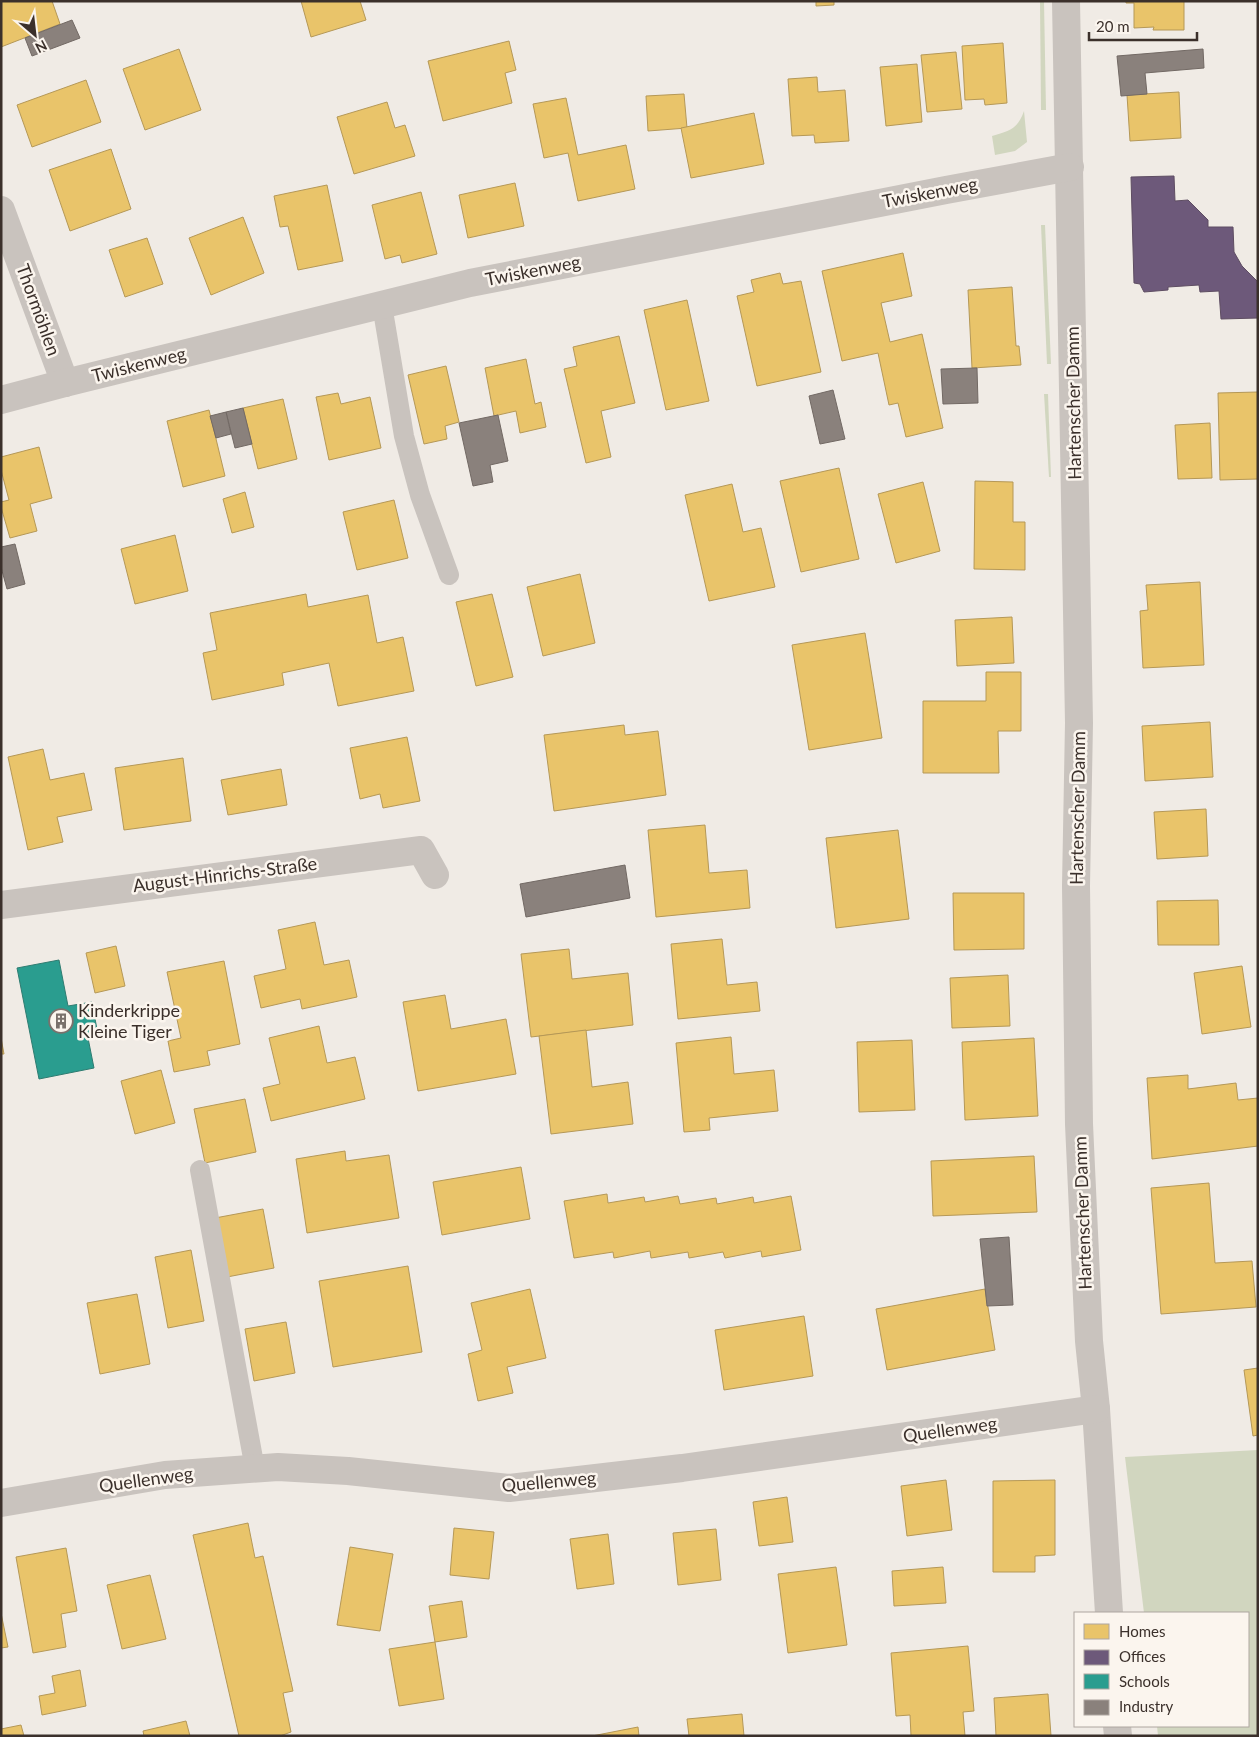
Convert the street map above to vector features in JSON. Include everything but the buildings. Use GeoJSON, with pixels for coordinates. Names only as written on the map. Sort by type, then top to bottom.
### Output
{"type":"FeatureCollection","features":[{"type":"Feature","properties":{"kind":"street","name":"Hartenscher Damm"},"geometry":{"type":"LineString","coordinates":[[1066,1],[1079,723],[1076,886],[1079,1094],[1089,1342],[1096,1409],[1110,1612]]}},
{"type":"Feature","properties":{"kind":"street","name":"Twiskenweg"},"geometry":{"type":"LineString","coordinates":[[1,400],[382,304],[499,277],[1070,167]]}},
{"type":"Feature","properties":{"kind":"street","name":"Thormöhlen"},"geometry":{"type":"LineString","coordinates":[[1,210],[65,383]]}},
{"type":"Feature","properties":{"kind":"street","name":"August-Hinrichs-Straße"},"geometry":{"type":"LineString","coordinates":[[1,905],[421,850],[435,875]]}},
{"type":"Feature","properties":{"kind":"street","name":"Quellenweg"},"geometry":{"type":"LineString","coordinates":[[1,1503],[166,1475],[278,1468],[348,1471],[509,1488],[682,1468],[1096,1409]]}},
{"type":"Feature","properties":{"kind":"lane"},"geometry":{"type":"LineString","coordinates":[[382,304],[404,436],[420,495],[449,575]]}},
{"type":"Feature","properties":{"kind":"lane"},"geometry":{"type":"LineString","coordinates":[[200,1170],[255,1469]]}},
{"type":"Feature","properties":{"kind":"green space"},"geometry":{"type":"Polygon","coordinates":[[[1040,1],[1044,1],[1046,110],[1041,110],[1040,1]]]}},
{"type":"Feature","properties":{"kind":"green space"},"geometry":{"type":"Polygon","coordinates":[[[1024,111],[1027,142],[1015,151],[995,155],[992,136],[1016,126],[1024,111]]]}},
{"type":"Feature","properties":{"kind":"green space"},"geometry":{"type":"Polygon","coordinates":[[[1041,225],[1045,225],[1051,364],[1047,364],[1041,225]]]}},
{"type":"Feature","properties":{"kind":"green space"},"geometry":{"type":"Polygon","coordinates":[[[1044,394],[1048,394],[1051,477],[1049,477],[1044,394]]]}},
{"type":"Feature","properties":{"kind":"green space"},"geometry":{"type":"Polygon","coordinates":[[[1258,1450],[1258,1736],[1158,1736],[1157,1727],[1249,1727],[1249,1612],[1144,1612],[1125,1457],[1258,1450]]]}},
{"type":"Feature","properties":{"kind":"place","name":"Kinderkrippe Kleine Tiger"},"geometry":{"type":"Point","coordinates":[61,1021]}}]}
